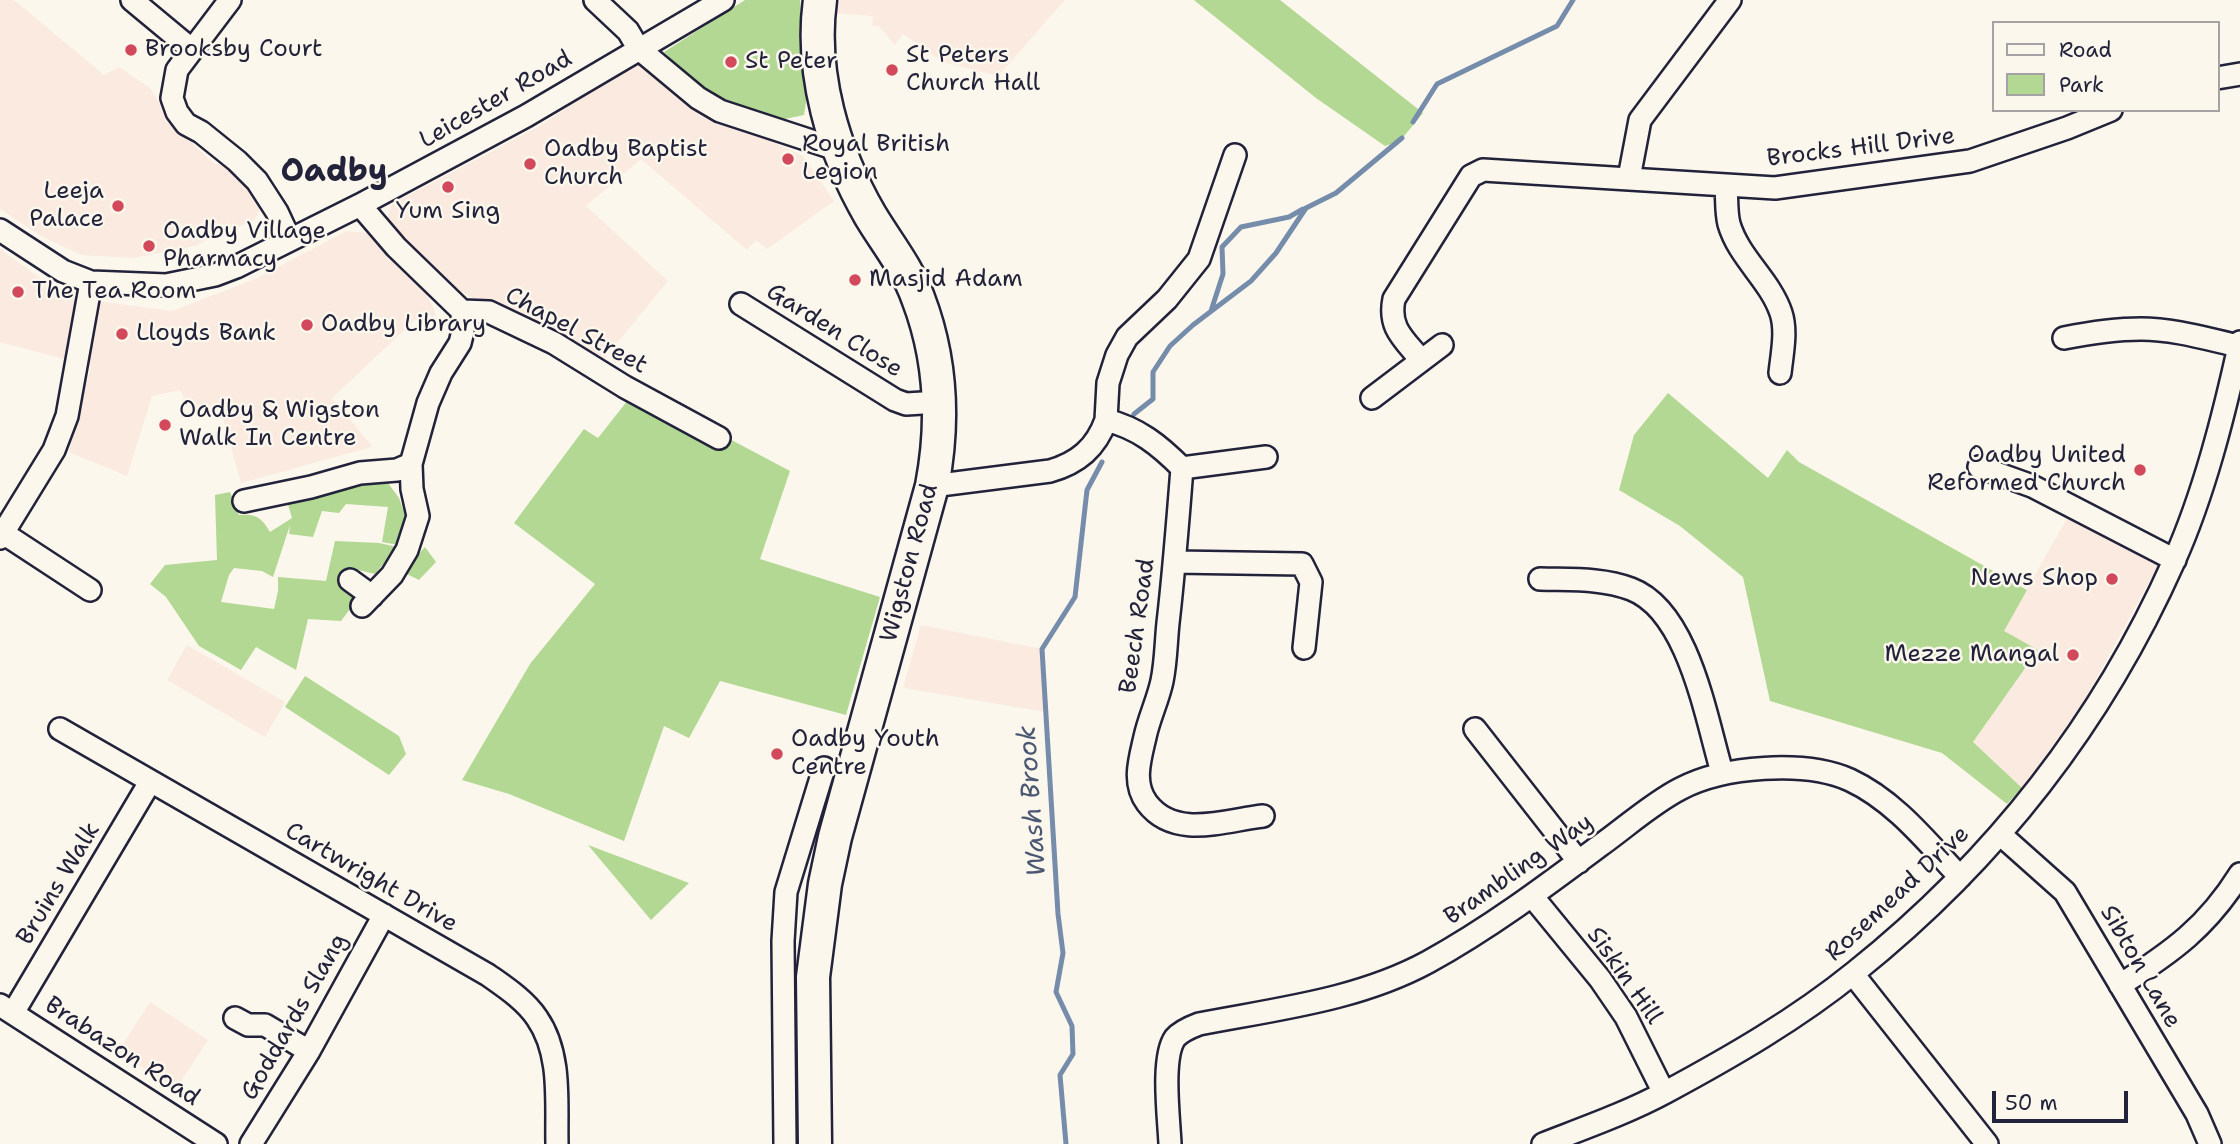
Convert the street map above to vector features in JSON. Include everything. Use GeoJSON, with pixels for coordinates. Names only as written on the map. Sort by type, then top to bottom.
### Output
{"type":"FeatureCollection","features":[{"type":"Feature","properties":{"kind":"main road","name":"Wigston Road"},"geometry":{"type":"LineString","coordinates":[[816,1144],[799,1088],[825,884],[820,833],[932,486],[939,449],[940,402],[931,343],[918,296],[869,215],[839,150],[823,91],[817,35],[820,0]]}},
{"type":"Feature","properties":{"kind":"street"},"geometry":{"type":"LineString","coordinates":[[132,0],[191,49]]}},
{"type":"Feature","properties":{"kind":"street"},"geometry":{"type":"LineString","coordinates":[[230,0],[177,70],[172,98],[177,112],[186,124],[210,139],[257,181],[277,212],[290,240]]}},
{"type":"Feature","properties":{"kind":"street"},"geometry":{"type":"LineString","coordinates":[[595,0],[628,31],[638,48],[698,98],[720,111],[839,150]]}},
{"type":"Feature","properties":{"kind":"street","name":"Leicester Road"},"geometry":{"type":"LineString","coordinates":[[0,230],[63,271],[91,282],[151,286],[196,280],[236,267],[360,205],[526,116],[723,0]]}},
{"type":"Feature","properties":{"kind":"street"},"geometry":{"type":"LineString","coordinates":[[1629,178],[1640,120],[1730,0]]}},
{"type":"Feature","properties":{"kind":"street"},"geometry":{"type":"LineString","coordinates":[[2219,78],[2240,74]]}},
{"type":"Feature","properties":{"kind":"street","name":"Brocks Hill Drive"},"geometry":{"type":"LineString","coordinates":[[1422,360],[1393,323],[1391,311],[1394,299],[1471,176],[1483,170],[1775,188],[1970,162],[2106,112]]}},
{"type":"Feature","properties":{"kind":"street"},"geometry":{"type":"LineString","coordinates":[[932,486],[1051,471],[1069,466],[1092,446],[1101,434],[1106,420],[1108,383],[1117,355],[1127,337],[1167,299],[1199,259],[1235,155]]}},
{"type":"Feature","properties":{"kind":"street"},"geometry":{"type":"LineString","coordinates":[[1726,186],[1728,222],[1736,241],[1773,295],[1782,316],[1784,338],[1780,373]]}},
{"type":"Feature","properties":{"kind":"street"},"geometry":{"type":"LineString","coordinates":[[350,580],[367,601],[391,575],[407,550],[418,516],[412,489],[411,464],[428,403],[441,373],[460,343],[463,331],[462,311],[396,247],[360,205]]}},
{"type":"Feature","properties":{"kind":"street"},"geometry":{"type":"LineString","coordinates":[[90,590],[1,536],[54,450],[67,416],[91,282]]}},
{"type":"Feature","properties":{"kind":"street","name":"Garden Close"},"geometry":{"type":"LineString","coordinates":[[741,304],[895,400],[906,404],[940,402]]}},
{"type":"Feature","properties":{"kind":"street","name":"Chapel Street"},"geometry":{"type":"LineString","coordinates":[[462,311],[488,312],[554,343],[625,387],[719,438]]}},
{"type":"Feature","properties":{"kind":"street"},"geometry":{"type":"LineString","coordinates":[[2064,338],[2102,331],[2143,329],[2240,344]]}},
{"type":"Feature","properties":{"kind":"street","name":"Rosemead Drive"},"geometry":{"type":"LineString","coordinates":[[1543,1144],[1664,1093],[1786,1022],[1853,974],[1905,930],[2001,835],[2081,732],[2135,641],[2175,560],[2218,433],[2240,344]]}},
{"type":"Feature","properties":{"kind":"street"},"geometry":{"type":"LineString","coordinates":[[1372,398],[1442,345]]}},
{"type":"Feature","properties":{"kind":"street"},"geometry":{"type":"LineString","coordinates":[[1106,420],[1140,432],[1182,468],[1266,457]]}},
{"type":"Feature","properties":{"kind":"street"},"geometry":{"type":"LineString","coordinates":[[244,501],[311,487],[360,473],[397,470],[411,464]]}},
{"type":"Feature","properties":{"kind":"street"},"geometry":{"type":"LineString","coordinates":[[1979,467],[2032,486],[2175,560]]}},
{"type":"Feature","properties":{"kind":"street","name":"Beech Road"},"geometry":{"type":"LineString","coordinates":[[1182,468],[1162,682],[1147,724],[1138,769],[1139,790],[1148,805],[1164,817],[1179,823],[1196,826],[1263,816]]}},
{"type":"Feature","properties":{"kind":"street"},"geometry":{"type":"LineString","coordinates":[[1175,562],[1302,564],[1311,582],[1304,648]]}},
{"type":"Feature","properties":{"kind":"street"},"geometry":{"type":"LineString","coordinates":[[1540,579],[1613,583],[1635,590],[1653,604],[1675,630],[1688,654],[1722,772]]}},
{"type":"Feature","properties":{"kind":"street","name":"Cartwright Drive"},"geometry":{"type":"LineString","coordinates":[[60,729],[488,975],[512,993],[537,1017],[551,1044],[555,1070],[557,1144]]}},
{"type":"Feature","properties":{"kind":"street"},"geometry":{"type":"LineString","coordinates":[[1475,729],[1579,862]]}},
{"type":"Feature","properties":{"kind":"street","name":"Brambling Way"},"geometry":{"type":"LineString","coordinates":[[1170,1144],[1170,1052],[1175,1038],[1186,1029],[1199,1024],[1348,994],[1384,983],[1426,963],[1532,896],[1680,789],[1722,772],[1767,767],[1848,779],[1872,793],[1902,817],[1960,877]]}},
{"type":"Feature","properties":{"kind":"street","name":"Wigston Road"},"geometry":{"type":"LineString","coordinates":[[820,833],[824,768]]}},
{"type":"Feature","properties":{"kind":"street","name":"Bruins Walk"},"geometry":{"type":"LineString","coordinates":[[7,1009],[150,782]]}},
{"type":"Feature","properties":{"kind":"street","name":"Sibton Lane"},"geometry":{"type":"LineString","coordinates":[[2001,835],[2065,892],[2197,1114],[2210,1144]]}},
{"type":"Feature","properties":{"kind":"street"},"geometry":{"type":"LineString","coordinates":[[2120,985],[2195,932],[2228,893],[2240,874]]}},
{"type":"Feature","properties":{"kind":"street","name":"Siskin Hill"},"geometry":{"type":"LineString","coordinates":[[1532,896],[1600,979],[1626,1017],[1664,1093]]}},
{"type":"Feature","properties":{"kind":"street","name":"Goddards Slang"},"geometry":{"type":"LineString","coordinates":[[251,1144],[309,1051],[384,915]]}},
{"type":"Feature","properties":{"kind":"street"},"geometry":{"type":"LineString","coordinates":[[1853,974],[1987,1144]]}},
{"type":"Feature","properties":{"kind":"street","name":"Brabazon Road"},"geometry":{"type":"LineString","coordinates":[[7,1009],[216,1144]]}},
{"type":"Feature","properties":{"kind":"street"},"geometry":{"type":"LineString","coordinates":[[235,1018],[248,1025],[265,1025],[309,1051]]}},
{"type":"Feature","properties":{"kind":"street","name":"Wigston Road"},"geometry":{"type":"LineString","coordinates":[[785,1144],[799,1088]]}},
{"type":"Feature","properties":{"kind":"shaded area"},"geometry":{"type":"Polygon","coordinates":[[[0,0],[14,0],[104,75],[119,67],[151,89],[166,121],[216,165],[224,160],[255,198],[261,208],[254,220],[194,246],[134,258],[82,255],[43,237],[0,209],[0,0]]]}},
{"type":"Feature","properties":{"kind":"shaded area"},"geometry":{"type":"Polygon","coordinates":[[[840,0],[1065,0],[998,76],[943,62],[903,34],[895,45],[879,26],[872,26],[873,16],[836,13],[840,0]]]}},
{"type":"Feature","properties":{"kind":"shaded area"},"geometry":{"type":"Polygon","coordinates":[[[635,61],[696,106],[803,156],[834,201],[767,249],[756,240],[747,250],[641,159],[586,206],[668,281],[600,364],[454,288],[409,246],[387,219],[392,204],[540,126],[635,61]]]}},
{"type":"Feature","properties":{"kind":"shaded area"},"geometry":{"type":"Polygon","coordinates":[[[347,231],[367,233],[423,289],[436,317],[426,315],[416,319],[332,398],[372,446],[368,448],[241,483],[219,404],[191,410],[180,390],[152,396],[127,476],[69,452],[91,366],[0,342],[0,249],[66,297],[172,311],[255,279],[347,231]]]}},
{"type":"Feature","properties":{"kind":"shaded area"},"geometry":{"type":"Polygon","coordinates":[[[2068,517],[2160,562],[2083,703],[2022,788],[1973,742],[2038,651],[2003,631],[2068,517]]]}},
{"type":"Feature","properties":{"kind":"shaded area"},"geometry":{"type":"Polygon","coordinates":[[[921,625],[1042,649],[1046,712],[903,688],[921,625]]]}},
{"type":"Feature","properties":{"kind":"shaded area"},"geometry":{"type":"Polygon","coordinates":[[[187,645],[285,702],[265,737],[167,680],[187,645]]]}},
{"type":"Feature","properties":{"kind":"shaded area"},"geometry":{"type":"Polygon","coordinates":[[[150,1002],[208,1040],[176,1089],[118,1052],[150,1002]]]}},
{"type":"Feature","properties":{"kind":"green space"},"geometry":{"type":"Polygon","coordinates":[[[745,0],[800,0],[808,89],[804,115],[775,121],[713,99],[664,52],[745,0]]]}},
{"type":"Feature","properties":{"kind":"green space"},"geometry":{"type":"Polygon","coordinates":[[[1194,0],[1280,0],[1423,113],[1400,141],[1385,146],[1316,98],[1194,0]]]}},
{"type":"Feature","properties":{"kind":"green space"},"geometry":{"type":"Polygon","coordinates":[[[1668,393],[1768,478],[1787,450],[1799,462],[2027,590],[2004,631],[2038,650],[1973,742],[2022,788],[2007,804],[1942,753],[1770,701],[1743,577],[1680,526],[1619,490],[1634,435],[1668,393]]]}},
{"type":"Feature","properties":{"kind":"green space"},"geometry":{"type":"Polygon","coordinates":[[[628,400],[724,436],[790,471],[760,559],[880,597],[846,715],[720,681],[689,738],[664,726],[624,841],[509,794],[462,780],[530,664],[595,584],[514,523],[584,429],[598,438],[628,400]]]}},
{"type":"Feature","properties":{"kind":"green space"},"geometry":{"type":"Polygon","coordinates":[[[385,479],[399,498],[409,527],[398,545],[382,542],[388,507],[346,504],[339,513],[322,511],[313,537],[289,534],[290,525],[273,577],[262,571],[234,568],[229,575],[221,602],[274,609],[278,577],[326,581],[335,541],[379,543],[397,547],[375,574],[350,568],[347,584],[356,601],[341,621],[308,619],[296,670],[256,647],[241,670],[199,646],[166,597],[150,584],[165,565],[217,560],[215,495],[230,492],[239,515],[258,518],[270,532],[292,518],[287,501],[339,483],[385,479]]]}},
{"type":"Feature","properties":{"kind":"green space"},"geometry":{"type":"Polygon","coordinates":[[[425,547],[436,562],[419,580],[403,572],[425,547]]]}},
{"type":"Feature","properties":{"kind":"green space"},"geometry":{"type":"Polygon","coordinates":[[[305,676],[399,736],[406,754],[389,775],[285,707],[305,676]]]}},
{"type":"Feature","properties":{"kind":"green space"},"geometry":{"type":"Polygon","coordinates":[[[588,845],[689,883],[651,920],[588,845]]]}},
{"type":"Feature","properties":{"kind":"waterway"},"geometry":{"type":"LineString","coordinates":[[1413,122],[1437,84],[1557,26],[1573,0]]}},
{"type":"Feature","properties":{"kind":"waterway","name":"Wash Brook"},"geometry":{"type":"LineString","coordinates":[[1134,414],[1153,399],[1153,372],[1170,346],[1251,281],[1276,253],[1306,208],[1336,193],[1402,138]]}},
{"type":"Feature","properties":{"kind":"waterway"},"geometry":{"type":"LineString","coordinates":[[1211,311],[1223,274],[1222,247],[1241,227],[1289,217],[1303,209]]}},
{"type":"Feature","properties":{"kind":"waterway","name":"Wash Brook"},"geometry":{"type":"LineString","coordinates":[[1066,1144],[1060,1075],[1073,1054],[1072,1026],[1056,992],[1063,953],[1058,914],[1042,649],[1075,597],[1087,490],[1102,462]]}},
{"type":"Feature","properties":{"kind":"place","name":"Brooksby Court"},"geometry":{"type":"Point","coordinates":[131,50]}},
{"type":"Feature","properties":{"kind":"place","name":"St Peter"},"geometry":{"type":"Point","coordinates":[731,62]}},
{"type":"Feature","properties":{"kind":"place","name":"St Peters Church Hall"},"geometry":{"type":"Point","coordinates":[892,70]}},
{"type":"Feature","properties":{"kind":"place","name":"Royal British Legion"},"geometry":{"type":"Point","coordinates":[788,159]}},
{"type":"Feature","properties":{"kind":"place","name":"Oadby Baptist Church"},"geometry":{"type":"Point","coordinates":[530,164]}},
{"type":"Feature","properties":{"kind":"place","name":"Yum Sing"},"geometry":{"type":"Point","coordinates":[448,187]}},
{"type":"Feature","properties":{"kind":"place","name":"Leeja Palace"},"geometry":{"type":"Point","coordinates":[118,206]}},
{"type":"Feature","properties":{"kind":"place","name":"Oadby Village Pharmacy"},"geometry":{"type":"Point","coordinates":[149,246]}},
{"type":"Feature","properties":{"kind":"place","name":"Masjid Adam"},"geometry":{"type":"Point","coordinates":[855,280]}},
{"type":"Feature","properties":{"kind":"place","name":"The Tea Room"},"geometry":{"type":"Point","coordinates":[18,292]}},
{"type":"Feature","properties":{"kind":"place","name":"Oadby Library"},"geometry":{"type":"Point","coordinates":[307,325]}},
{"type":"Feature","properties":{"kind":"place","name":"Lloyds Bank"},"geometry":{"type":"Point","coordinates":[122,334]}},
{"type":"Feature","properties":{"kind":"place","name":"Oadby & Wigston Walk In Centre"},"geometry":{"type":"Point","coordinates":[165,425]}},
{"type":"Feature","properties":{"kind":"place","name":"Oadby United Reformed Church"},"geometry":{"type":"Point","coordinates":[2140,470]}},
{"type":"Feature","properties":{"kind":"place","name":"News Shop"},"geometry":{"type":"Point","coordinates":[2112,579]}},
{"type":"Feature","properties":{"kind":"place","name":"Mezze Mangal"},"geometry":{"type":"Point","coordinates":[2073,655]}},
{"type":"Feature","properties":{"kind":"place","name":"Oadby Youth Centre"},"geometry":{"type":"Point","coordinates":[777,754]}},
{"type":"Feature","properties":{"kind":"district","name":"Oadby"},"geometry":{"type":"Point","coordinates":[334,173]}}]}
